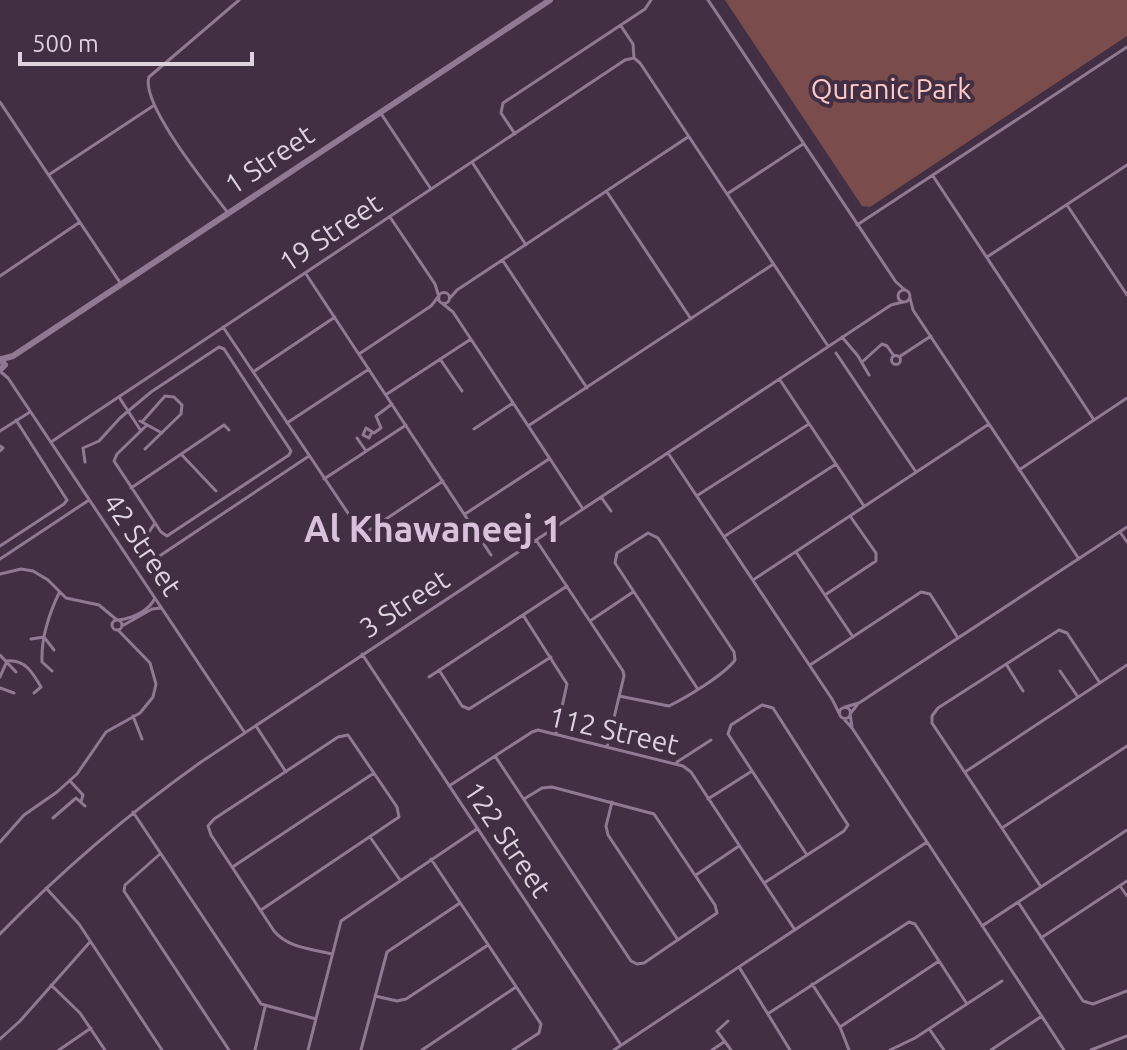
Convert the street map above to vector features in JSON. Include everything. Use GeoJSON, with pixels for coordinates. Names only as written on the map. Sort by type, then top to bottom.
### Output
{"type":"FeatureCollection","features":[{"type":"Feature","properties":{"kind":"street"},"geometry":{"type":"LineString","coordinates":[[228,213],[153,106],[147,83],[149,77],[239,0]]}},
{"type":"Feature","properties":{"kind":"street","name":"1 Street"},"geometry":{"type":"LineString","coordinates":[[2,365],[550,0]]}},
{"type":"Feature","properties":{"kind":"street"},"geometry":{"type":"LineString","coordinates":[[515,134],[501,113],[503,103],[648,6],[651,0]]}},
{"type":"Feature","properties":{"kind":"street"},"geometry":{"type":"LineString","coordinates":[[708,0],[896,282],[909,293],[913,310]]}},
{"type":"Feature","properties":{"kind":"street"},"geometry":{"type":"LineString","coordinates":[[620,25],[633,44],[634,58],[828,347]]}},
{"type":"Feature","properties":{"kind":"street"},"geometry":{"type":"LineString","coordinates":[[857,225],[1127,47]]}},
{"type":"Feature","properties":{"kind":"street","name":"19 Street"},"geometry":{"type":"LineString","coordinates":[[51,442],[625,60],[634,58]]}},
{"type":"Feature","properties":{"kind":"street"},"geometry":{"type":"LineString","coordinates":[[759,77],[765,73]]}},
{"type":"Feature","properties":{"kind":"street"},"geometry":{"type":"LineString","coordinates":[[0,102],[121,284]]}},
{"type":"Feature","properties":{"kind":"street"},"geometry":{"type":"LineString","coordinates":[[49,175],[153,106]]}},
{"type":"Feature","properties":{"kind":"street"},"geometry":{"type":"LineString","coordinates":[[380,112],[431,189]]}},
{"type":"Feature","properties":{"kind":"street"},"geometry":{"type":"LineString","coordinates":[[359,354],[431,306],[438,297],[457,290],[689,137]]}},
{"type":"Feature","properties":{"kind":"street"},"geometry":{"type":"LineString","coordinates":[[727,194],[803,144]]}},
{"type":"Feature","properties":{"kind":"street"},"geometry":{"type":"LineString","coordinates":[[472,162],[526,245]]}},
{"type":"Feature","properties":{"kind":"street"},"geometry":{"type":"LineString","coordinates":[[987,257],[1127,165]]}},
{"type":"Feature","properties":{"kind":"street"},"geometry":{"type":"LineString","coordinates":[[932,175],[1094,420]]}},
{"type":"Feature","properties":{"kind":"street"},"geometry":{"type":"LineString","coordinates":[[837,194],[845,189]]}},
{"type":"Feature","properties":{"kind":"street"},"geometry":{"type":"LineString","coordinates":[[607,191],[691,319]]}},
{"type":"Feature","properties":{"kind":"street"},"geometry":{"type":"LineString","coordinates":[[1067,204],[1127,295]]}},
{"type":"Feature","properties":{"kind":"street"},"geometry":{"type":"LineString","coordinates":[[390,217],[435,284],[450,299],[453,312]]}},
{"type":"Feature","properties":{"kind":"street"},"geometry":{"type":"LineString","coordinates":[[0,276],[80,222]]}},
{"type":"Feature","properties":{"kind":"street"},"geometry":{"type":"LineString","coordinates":[[503,260],[587,388]]}},
{"type":"Feature","properties":{"kind":"street"},"geometry":{"type":"LineString","coordinates":[[528,426],[773,265]]}},
{"type":"Feature","properties":{"kind":"street"},"geometry":{"type":"LineString","coordinates":[[305,273],[491,555]]}},
{"type":"Feature","properties":{"kind":"street"},"geometry":{"type":"LineString","coordinates":[[1120,284],[1127,279]]}},
{"type":"Feature","properties":{"kind":"street"},"geometry":{"type":"LineString","coordinates":[[896,282],[898,294],[931,336],[1079,559]]}},
{"type":"Feature","properties":{"kind":"street"},"geometry":{"type":"LineString","coordinates":[[435,284],[438,297],[453,312],[583,509]]}},
{"type":"Feature","properties":{"kind":"street"},"geometry":{"type":"LineString","coordinates":[[431,306],[443,304],[457,290]]}},
{"type":"Feature","properties":{"kind":"street"},"geometry":{"type":"LineString","coordinates":[[898,294],[905,290]]}},
{"type":"Feature","properties":{"kind":"street","name":"3 Street"},"geometry":{"type":"LineString","coordinates":[[891,305],[898,294]]}},
{"type":"Feature","properties":{"kind":"street","name":"3 Street"},"geometry":{"type":"LineString","coordinates":[[0,934],[46,888],[133,812],[245,733],[842,337],[891,305],[910,298]]}},
{"type":"Feature","properties":{"kind":"street"},"geometry":{"type":"LineString","coordinates":[[253,372],[335,317]]}},
{"type":"Feature","properties":{"kind":"street"},"geometry":{"type":"LineString","coordinates":[[223,327],[361,532],[366,532],[443,481]]}},
{"type":"Feature","properties":{"kind":"street"},"geometry":{"type":"LineString","coordinates":[[862,362],[882,344],[896,357],[931,336]]}},
{"type":"Feature","properties":{"kind":"street"},"geometry":{"type":"LineString","coordinates":[[842,337],[869,375]]}},
{"type":"Feature","properties":{"kind":"street"},"geometry":{"type":"LineString","coordinates":[[386,395],[471,339]]}},
{"type":"Feature","properties":{"kind":"street"},"geometry":{"type":"LineString","coordinates":[[85,462],[82,449],[99,441],[151,392],[216,348],[222,348],[291,451],[239,491],[169,536],[162,534],[114,459],[147,425]]}},
{"type":"Feature","properties":{"kind":"street"},"geometry":{"type":"LineString","coordinates":[[836,353],[916,472]]}},
{"type":"Feature","properties":{"kind":"street"},"geometry":{"type":"LineString","coordinates":[[440,359],[462,391]]}},
{"type":"Feature","properties":{"kind":"street","name":"42 Street"},"geometry":{"type":"LineString","coordinates":[[2,365],[30,412],[245,733]]}},
{"type":"Feature","properties":{"kind":"street"},"geometry":{"type":"LineString","coordinates":[[287,423],[369,369]]}},
{"type":"Feature","properties":{"kind":"street"},"geometry":{"type":"LineString","coordinates":[[780,379],[864,506]]}},
{"type":"Feature","properties":{"kind":"street"},"geometry":{"type":"LineString","coordinates":[[119,397],[129,412],[166,440]]}},
{"type":"Feature","properties":{"kind":"street"},"geometry":{"type":"LineString","coordinates":[[141,431],[140,422],[163,397],[174,397],[182,405],[182,412],[145,449]]}},
{"type":"Feature","properties":{"kind":"street"},"geometry":{"type":"LineString","coordinates":[[1019,470],[1127,398]]}},
{"type":"Feature","properties":{"kind":"street"},"geometry":{"type":"LineString","coordinates":[[474,429],[513,403]]}},
{"type":"Feature","properties":{"kind":"street"},"geometry":{"type":"LineString","coordinates":[[366,451],[357,436],[371,435],[382,427],[376,416],[392,404]]}},
{"type":"Feature","properties":{"kind":"street"},"geometry":{"type":"LineString","coordinates":[[0,431],[30,412]]}},
{"type":"Feature","properties":{"kind":"street"},"geometry":{"type":"LineString","coordinates":[[0,546],[67,500],[16,420]]}},
{"type":"Feature","properties":{"kind":"street"},"geometry":{"type":"LineString","coordinates":[[696,496],[809,424]]}},
{"type":"Feature","properties":{"kind":"street"},"geometry":{"type":"LineString","coordinates":[[753,580],[989,424]]}},
{"type":"Feature","properties":{"kind":"street"},"geometry":{"type":"LineString","coordinates":[[131,488],[224,425],[229,430]]}},
{"type":"Feature","properties":{"kind":"street"},"geometry":{"type":"LineString","coordinates":[[324,479],[406,425]]}},
{"type":"Feature","properties":{"kind":"street"},"geometry":{"type":"LineString","coordinates":[[364,436],[366,428],[376,445]]}},
{"type":"Feature","properties":{"kind":"street"},"geometry":{"type":"LineString","coordinates":[[85,436],[89,444]]}},
{"type":"Feature","properties":{"kind":"street"},"geometry":{"type":"LineString","coordinates":[[668,453],[1064,1050]]}},
{"type":"Feature","properties":{"kind":"street"},"geometry":{"type":"LineString","coordinates":[[181,454],[216,491]]}},
{"type":"Feature","properties":{"kind":"street"},"geometry":{"type":"LineString","coordinates":[[155,559],[309,456]]}},
{"type":"Feature","properties":{"kind":"street"},"geometry":{"type":"LineString","coordinates":[[465,514],[549,459]]}},
{"type":"Feature","properties":{"kind":"street"},"geometry":{"type":"LineString","coordinates":[[724,537],[836,464]]}},
{"type":"Feature","properties":{"kind":"street"},"geometry":{"type":"LineString","coordinates":[[239,491],[245,499]]}},
{"type":"Feature","properties":{"kind":"street"},"geometry":{"type":"LineString","coordinates":[[601,497],[611,511]]}},
{"type":"Feature","properties":{"kind":"street"},"geometry":{"type":"LineString","coordinates":[[0,559],[89,500]]}},
{"type":"Feature","properties":{"kind":"street"},"geometry":{"type":"LineString","coordinates":[[825,595],[877,558],[850,516]]}},
{"type":"Feature","properties":{"kind":"street"},"geometry":{"type":"LineString","coordinates":[[140,536],[145,538],[155,523]]}},
{"type":"Feature","properties":{"kind":"street"},"geometry":{"type":"LineString","coordinates":[[839,713],[845,707],[859,703],[1127,527]]}},
{"type":"Feature","properties":{"kind":"street"},"geometry":{"type":"LineString","coordinates":[[1120,532],[1127,542]]}},
{"type":"Feature","properties":{"kind":"street"},"geometry":{"type":"LineString","coordinates":[[619,696],[666,707],[697,688],[733,664],[735,660],[734,652],[653,533],[644,535],[614,558],[697,688]]}},
{"type":"Feature","properties":{"kind":"street"},"geometry":{"type":"LineString","coordinates":[[536,540],[623,671],[607,747]]}},
{"type":"Feature","properties":{"kind":"street"},"geometry":{"type":"LineString","coordinates":[[796,552],[853,637]]}},
{"type":"Feature","properties":{"kind":"street"},"geometry":{"type":"LineString","coordinates":[[0,574],[21,569],[33,571],[70,600],[94,603],[117,621],[150,663],[156,684],[150,703],[106,732],[70,781],[24,815],[0,842]]}},
{"type":"Feature","properties":{"kind":"street"},"geometry":{"type":"LineString","coordinates":[[429,677],[567,586]]}},
{"type":"Feature","properties":{"kind":"street"},"geometry":{"type":"LineString","coordinates":[[810,665],[924,591],[958,638]]}},
{"type":"Feature","properties":{"kind":"street"},"geometry":{"type":"LineString","coordinates":[[590,621],[633,592]]}},
{"type":"Feature","properties":{"kind":"street"},"geometry":{"type":"LineString","coordinates":[[52,671],[41,661],[44,637],[59,593]]}},
{"type":"Feature","properties":{"kind":"street"},"geometry":{"type":"LineString","coordinates":[[155,598],[150,606],[136,615],[117,621],[114,628],[121,628],[152,609],[162,608]]}},
{"type":"Feature","properties":{"kind":"street"},"geometry":{"type":"LineString","coordinates":[[523,615],[567,684],[556,734]]}},
{"type":"Feature","properties":{"kind":"street"},"geometry":{"type":"LineString","coordinates":[[1041,887],[932,723],[933,713],[1054,632],[1062,630],[1100,683]]}},
{"type":"Feature","properties":{"kind":"street"},"geometry":{"type":"LineString","coordinates":[[31,639],[44,637]]}},
{"type":"Feature","properties":{"kind":"street"},"geometry":{"type":"LineString","coordinates":[[44,637],[54,650]]}},
{"type":"Feature","properties":{"kind":"street","name":"122 Street"},"geometry":{"type":"LineString","coordinates":[[362,654],[621,1045]]}},
{"type":"Feature","properties":{"kind":"street"},"geometry":{"type":"LineString","coordinates":[[0,655],[16,672]]}},
{"type":"Feature","properties":{"kind":"street"},"geometry":{"type":"LineString","coordinates":[[439,670],[462,706],[469,709],[551,657]]}},
{"type":"Feature","properties":{"kind":"street"},"geometry":{"type":"LineString","coordinates":[[7,661],[17,660],[30,669],[41,688],[34,693]]}},
{"type":"Feature","properties":{"kind":"street"},"geometry":{"type":"LineString","coordinates":[[0,677],[7,661]]}},
{"type":"Feature","properties":{"kind":"street"},"geometry":{"type":"LineString","coordinates":[[1006,663],[1023,691]]}},
{"type":"Feature","properties":{"kind":"street"},"geometry":{"type":"LineString","coordinates":[[39,670],[44,664]]}},
{"type":"Feature","properties":{"kind":"street"},"geometry":{"type":"LineString","coordinates":[[965,772],[1127,665]]}},
{"type":"Feature","properties":{"kind":"street"},"geometry":{"type":"LineString","coordinates":[[1060,671],[1078,697]]}},
{"type":"Feature","properties":{"kind":"street"},"geometry":{"type":"LineString","coordinates":[[0,688],[14,693]]}},
{"type":"Feature","properties":{"kind":"street"},"geometry":{"type":"LineString","coordinates":[[832,699],[850,714],[852,728]]}},
{"type":"Feature","properties":{"kind":"street"},"geometry":{"type":"LineString","coordinates":[[843,718],[859,703]]}},
{"type":"Feature","properties":{"kind":"street"},"geometry":{"type":"LineString","coordinates":[[764,883],[807,855],[840,833],[848,825],[775,714],[767,705],[759,707],[728,730],[807,855]]}},
{"type":"Feature","properties":{"kind":"street"},"geometry":{"type":"LineString","coordinates":[[133,716],[142,739]]}},
{"type":"Feature","properties":{"kind":"street"},"geometry":{"type":"LineString","coordinates":[[256,726],[286,772]]}},
{"type":"Feature","properties":{"kind":"street","name":"112 Street"},"geometry":{"type":"LineString","coordinates":[[449,786],[535,731],[687,768],[795,930]]}},
{"type":"Feature","properties":{"kind":"street"},"geometry":{"type":"LineString","coordinates":[[261,910],[397,819],[399,813],[351,737],[344,735],[286,772],[210,822],[208,831],[261,910],[283,940],[332,954]]}},
{"type":"Feature","properties":{"kind":"street"},"geometry":{"type":"LineString","coordinates":[[674,763],[687,758],[711,740]]}},
{"type":"Feature","properties":{"kind":"street"},"geometry":{"type":"LineString","coordinates":[[1002,828],[1127,746]]}},
{"type":"Feature","properties":{"kind":"street"},"geometry":{"type":"LineString","coordinates":[[495,756],[631,961],[644,963],[717,913],[717,907],[654,814],[548,786],[524,799]]}},
{"type":"Feature","properties":{"kind":"street"},"geometry":{"type":"LineString","coordinates":[[687,758],[687,768]]}},
{"type":"Feature","properties":{"kind":"street"},"geometry":{"type":"LineString","coordinates":[[708,799],[752,771]]}},
{"type":"Feature","properties":{"kind":"street"},"geometry":{"type":"LineString","coordinates":[[233,867],[374,773]]}},
{"type":"Feature","properties":{"kind":"street"},"geometry":{"type":"LineString","coordinates":[[70,781],[83,795],[81,802]]}},
{"type":"Feature","properties":{"kind":"street"},"geometry":{"type":"LineString","coordinates":[[53,818],[76,798],[85,806]]}},
{"type":"Feature","properties":{"kind":"street"},"geometry":{"type":"LineString","coordinates":[[612,802],[606,826],[608,835],[678,940]]}},
{"type":"Feature","properties":{"kind":"street"},"geometry":{"type":"LineString","coordinates":[[133,812],[265,1007],[316,1019]]}},
{"type":"Feature","properties":{"kind":"street"},"geometry":{"type":"LineString","coordinates":[[308,1050],[338,927],[346,916],[477,829]]}},
{"type":"Feature","properties":{"kind":"street"},"geometry":{"type":"LineString","coordinates":[[982,926],[1127,830]]}},
{"type":"Feature","properties":{"kind":"street"},"geometry":{"type":"LineString","coordinates":[[370,837],[400,880]]}},
{"type":"Feature","properties":{"kind":"street"},"geometry":{"type":"LineString","coordinates":[[614,1050],[927,842]]}},
{"type":"Feature","properties":{"kind":"street"},"geometry":{"type":"LineString","coordinates":[[696,875],[739,846]]}},
{"type":"Feature","properties":{"kind":"street"},"geometry":{"type":"LineString","coordinates":[[161,853],[125,885],[124,891],[229,1050]]}},
{"type":"Feature","properties":{"kind":"street"},"geometry":{"type":"LineString","coordinates":[[431,859],[541,1027],[539,1033],[513,1050]]}},
{"type":"Feature","properties":{"kind":"street"},"geometry":{"type":"LineString","coordinates":[[1041,938],[1127,881]]}},
{"type":"Feature","properties":{"kind":"street"},"geometry":{"type":"LineString","coordinates":[[1120,886],[1127,896]]}},
{"type":"Feature","properties":{"kind":"street"},"geometry":{"type":"LineString","coordinates":[[46,888],[73,916],[91,941],[162,1050]]}},
{"type":"Feature","properties":{"kind":"street"},"geometry":{"type":"LineString","coordinates":[[1018,902],[1086,1003],[1093,1004],[1127,991]]}},
{"type":"Feature","properties":{"kind":"street"},"geometry":{"type":"LineString","coordinates":[[361,1050],[387,952],[460,903]]}},
{"type":"Feature","properties":{"kind":"street"},"geometry":{"type":"LineString","coordinates":[[769,1013],[907,923],[915,924],[967,1004]]}},
{"type":"Feature","properties":{"kind":"street"},"geometry":{"type":"LineString","coordinates":[[0,1039],[20,1021],[91,941]]}},
{"type":"Feature","properties":{"kind":"street"},"geometry":{"type":"LineString","coordinates":[[375,996],[403,1000],[488,945]]}},
{"type":"Feature","properties":{"kind":"street"},"geometry":{"type":"LineString","coordinates":[[840,1027],[939,961]]}},
{"type":"Feature","properties":{"kind":"street"},"geometry":{"type":"LineString","coordinates":[[739,967],[790,1050]]}},
{"type":"Feature","properties":{"kind":"street"},"geometry":{"type":"LineString","coordinates":[[890,1050],[929,1029],[1002,981]]}},
{"type":"Feature","properties":{"kind":"street"},"geometry":{"type":"LineString","coordinates":[[812,984],[840,1027],[849,1050]]}},
{"type":"Feature","properties":{"kind":"street"},"geometry":{"type":"LineString","coordinates":[[51,985],[91,1028],[105,1050]]}},
{"type":"Feature","properties":{"kind":"street"},"geometry":{"type":"LineString","coordinates":[[422,1050],[516,987]]}},
{"type":"Feature","properties":{"kind":"street"},"geometry":{"type":"LineString","coordinates":[[255,1050],[265,1007]]}},
{"type":"Feature","properties":{"kind":"street"},"geometry":{"type":"LineString","coordinates":[[991,1050],[1042,1016]]}},
{"type":"Feature","properties":{"kind":"street"},"geometry":{"type":"LineString","coordinates":[[728,1021],[717,1031],[731,1050]]}},
{"type":"Feature","properties":{"kind":"street"},"geometry":{"type":"LineString","coordinates":[[59,1050],[91,1028]]}},
{"type":"Feature","properties":{"kind":"street"},"geometry":{"type":"LineString","coordinates":[[929,1029],[944,1050]]}},
{"type":"Feature","properties":{"kind":"street"},"geometry":{"type":"LineString","coordinates":[[1091,1050],[1125,1037],[1127,1042]]}},
{"type":"Feature","properties":{"kind":"street"},"geometry":{"type":"LineString","coordinates":[[712,1050],[724,1042]]}},
{"type":"Feature","properties":{"kind":"street"},"geometry":{"type":"LineString","coordinates":[[1060,1043],[1071,1050]]}},
{"type":"Feature","properties":{"kind":"green space","name":"Quranic Park"},"geometry":{"type":"Polygon","coordinates":[[[725,0],[1127,0],[1127,36],[870,207],[862,206],[725,0]]]}},
{"type":"Feature","properties":{"kind":"district","name":"Al Khawaneej 1"},"geometry":{"type":"Point","coordinates":[433,528]}}]}
